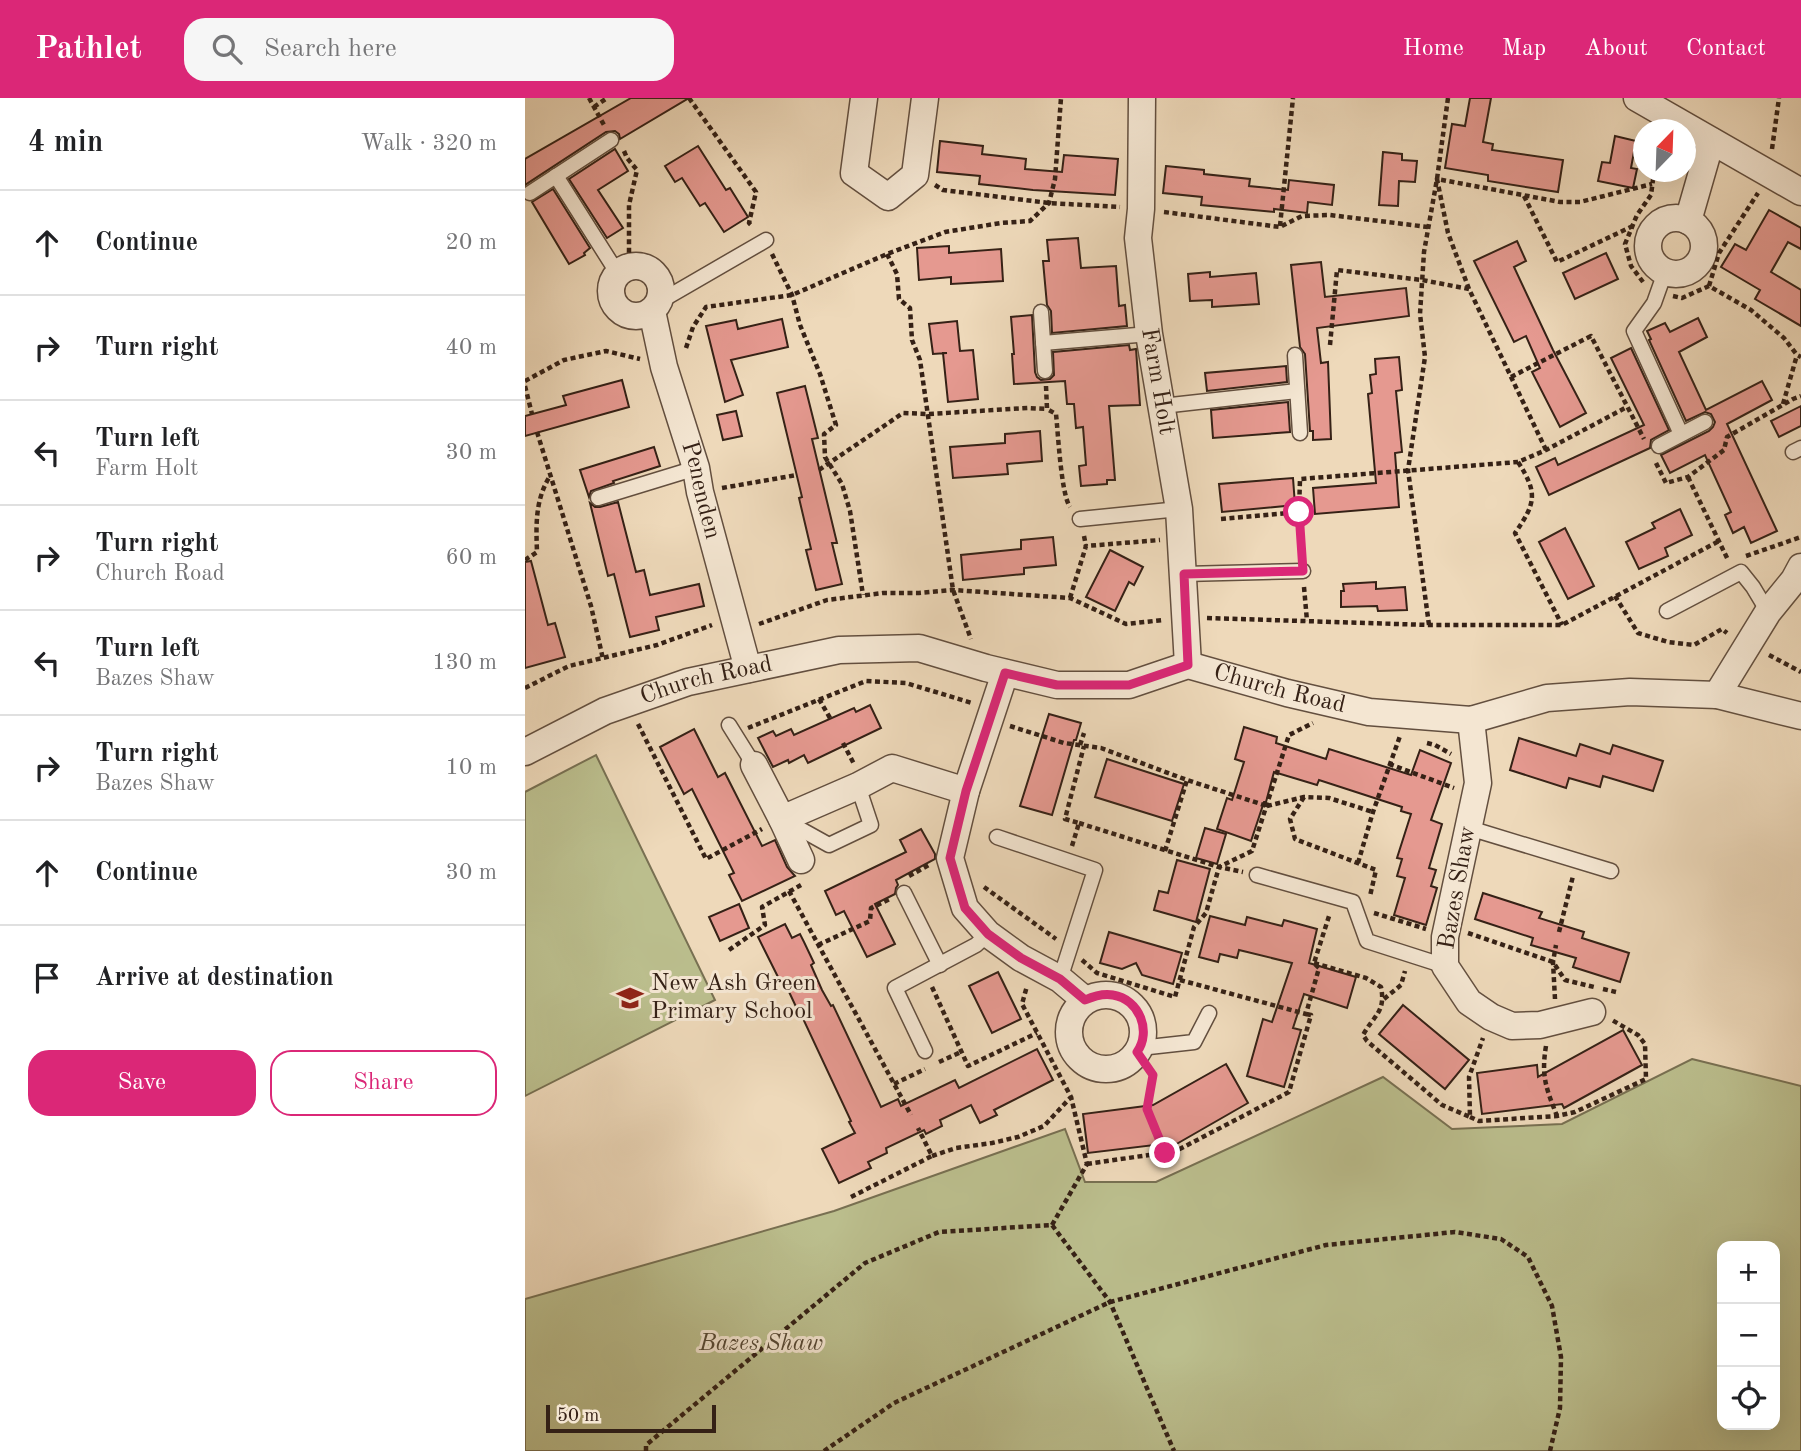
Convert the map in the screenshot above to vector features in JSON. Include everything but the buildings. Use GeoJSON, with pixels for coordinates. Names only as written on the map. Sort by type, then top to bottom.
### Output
{"type":"FeatureCollection","features":[{"type":"Feature","properties":{"kind":"street"},"geometry":{"type":"LineString","coordinates":[[864,98],[854,173],[888,197],[915,174],[925,98]]}},
{"type":"Feature","properties":{"kind":"street","name":"Farm Holt"},"geometry":{"type":"LineString","coordinates":[[1142,98],[1141,209],[1138,238],[1149,334],[1179,509],[1188,665]]}},
{"type":"Feature","properties":{"kind":"street"},"geometry":{"type":"LineString","coordinates":[[1637,98],[1801,192]]}},
{"type":"Feature","properties":{"kind":"street"},"geometry":{"type":"LineString","coordinates":[[1688,220],[1711,141]]}},
{"type":"Feature","properties":{"kind":"street"},"geometry":{"type":"LineString","coordinates":[[1672,218],[1688,220],[1701,234],[1704,246],[1702,256],[1687,272],[1661,282],[1657,267],[1651,259],[1648,243],[1651,234],[1663,221],[1672,218]]}},
{"type":"Feature","properties":{"kind":"street","name":"Penenden"},"geometry":{"type":"LineString","coordinates":[[623,271],[637,266],[646,268],[657,277],[661,285],[661,294],[655,307],[664,367],[698,480],[748,669]]}},
{"type":"Feature","properties":{"kind":"street"},"geometry":{"type":"LineString","coordinates":[[623,271],[613,281],[611,293],[619,309],[636,316],[644,315],[655,307]]}},
{"type":"Feature","properties":{"kind":"street"},"geometry":{"type":"LineString","coordinates":[[1717,695],[1768,612],[1799,577]]}},
{"type":"Feature","properties":{"kind":"street","name":"Church Road"},"geometry":{"type":"LineString","coordinates":[[525,752],[605,711],[688,682],[839,650],[919,648],[1057,685],[1129,685],[1188,665],[1287,693],[1369,712],[1471,720],[1547,698],[1630,692],[1717,695],[1801,716]]}},
{"type":"Feature","properties":{"kind":"street"},"geometry":{"type":"LineString","coordinates":[[995,670],[990,714],[966,791],[951,861],[965,908],[988,934],[1021,958],[1060,979],[1085,1000]]}},
{"type":"Feature","properties":{"kind":"street","name":"Bazes Shaw"},"geometry":{"type":"LineString","coordinates":[[1471,720],[1478,783],[1469,828],[1440,928],[1445,937],[1445,966],[1469,1002],[1512,1026],[1540,1025],[1592,1012]]}},
{"type":"Feature","properties":{"kind":"street"},"geometry":{"type":"LineString","coordinates":[[754,765],[801,860]]}},
{"type":"Feature","properties":{"kind":"street"},"geometry":{"type":"LineString","coordinates":[[782,819],[892,768],[966,791]]}},
{"type":"Feature","properties":{"kind":"street"},"geometry":{"type":"LineString","coordinates":[[1112,994],[1125,998],[1136,1008],[1142,1020],[1144,1032],[1139,1050],[1132,1059],[1112,1069],[1087,1063],[1071,1045],[1070,1021],[1076,1009],[1085,1000],[1099,995],[1112,994]]}},
{"type":"Feature","properties":{"kind":"lane"},"geometry":{"type":"LineString","coordinates":[[530,193],[611,140]]}},
{"type":"Feature","properties":{"kind":"lane"},"geometry":{"type":"LineString","coordinates":[[557,176],[623,271]]}},
{"type":"Feature","properties":{"kind":"lane"},"geometry":{"type":"LineString","coordinates":[[655,307],[766,240]]}},
{"type":"Feature","properties":{"kind":"lane"},"geometry":{"type":"LineString","coordinates":[[1661,282],[1654,303],[1634,331],[1681,434]]}},
{"type":"Feature","properties":{"kind":"lane"},"geometry":{"type":"LineString","coordinates":[[1041,312],[1045,371]]}},
{"type":"Feature","properties":{"kind":"lane"},"geometry":{"type":"LineString","coordinates":[[1043,343],[1149,334]]}},
{"type":"Feature","properties":{"kind":"lane"},"geometry":{"type":"LineString","coordinates":[[1296,355],[1300,433]]}},
{"type":"Feature","properties":{"kind":"lane"},"geometry":{"type":"LineString","coordinates":[[1162,406],[1297,391]]}},
{"type":"Feature","properties":{"kind":"lane"},"geometry":{"type":"LineString","coordinates":[[1659,446],[1705,422]]}},
{"type":"Feature","properties":{"kind":"lane"},"geometry":{"type":"LineString","coordinates":[[598,498],[698,480]]}},
{"type":"Feature","properties":{"kind":"lane"},"geometry":{"type":"LineString","coordinates":[[1080,519],[1179,509]]}},
{"type":"Feature","properties":{"kind":"lane"},"geometry":{"type":"LineString","coordinates":[[1184,574],[1303,571]]}},
{"type":"Feature","properties":{"kind":"lane"},"geometry":{"type":"LineString","coordinates":[[1667,611],[1741,572],[1768,612]]}},
{"type":"Feature","properties":{"kind":"lane"},"geometry":{"type":"LineString","coordinates":[[732,729],[754,765]]}},
{"type":"Feature","properties":{"kind":"lane"},"geometry":{"type":"LineString","coordinates":[[782,819],[829,845],[871,825],[858,786]]}},
{"type":"Feature","properties":{"kind":"lane"},"geometry":{"type":"LineString","coordinates":[[1469,828],[1611,871]]}},
{"type":"Feature","properties":{"kind":"lane"},"geometry":{"type":"LineString","coordinates":[[997,836],[1095,870],[1060,979]]}},
{"type":"Feature","properties":{"kind":"lane"},"geometry":{"type":"LineString","coordinates":[[1257,875],[1353,902],[1367,942],[1445,966]]}},
{"type":"Feature","properties":{"kind":"lane"},"geometry":{"type":"LineString","coordinates":[[904,892],[940,965]]}},
{"type":"Feature","properties":{"kind":"lane"},"geometry":{"type":"LineString","coordinates":[[925,1051],[895,988],[976,945],[988,934]]}},
{"type":"Feature","properties":{"kind":"lane"},"geometry":{"type":"LineString","coordinates":[[1139,1050],[1194,1042],[1209,1013]]}},
{"type":"Feature","properties":{"kind":"path"},"geometry":{"type":"LineString","coordinates":[[589,98],[611,140],[623,149],[637,170],[629,205],[623,271]]}},
{"type":"Feature","properties":{"kind":"path"},"geometry":{"type":"LineString","coordinates":[[594,107],[607,98]]}},
{"type":"Feature","properties":{"kind":"path"},"geometry":{"type":"LineString","coordinates":[[689,98],[755,192],[749,223],[766,240],[792,295],[800,325],[820,374],[836,425],[824,434],[825,457],[842,484],[850,510],[863,595]]}},
{"type":"Feature","properties":{"kind":"path"},"geometry":{"type":"LineString","coordinates":[[792,295],[945,232],[1001,223],[1030,222],[1049,202],[1055,179],[1061,98]]}},
{"type":"Feature","properties":{"kind":"path"},"geometry":{"type":"LineString","coordinates":[[1279,227],[1293,98]]}},
{"type":"Feature","properties":{"kind":"path"},"geometry":{"type":"LineString","coordinates":[[1429,625],[1408,470],[1425,357],[1420,314],[1422,280],[1447,98]]}},
{"type":"Feature","properties":{"kind":"path"},"geometry":{"type":"LineString","coordinates":[[1437,179],[1560,202],[1580,202],[1652,184],[1651,195],[1637,215],[1625,244],[1631,266],[1641,281],[1661,282],[1682,298],[1709,286],[1719,253],[1769,175],[1779,98]]}},
{"type":"Feature","properties":{"kind":"path"},"geometry":{"type":"LineString","coordinates":[[915,174],[943,190],[1141,209],[1279,227],[1302,216],[1330,215],[1428,226]]}},
{"type":"Feature","properties":{"kind":"path"},"geometry":{"type":"LineString","coordinates":[[1437,179],[1448,233],[1469,289],[1546,450]]}},
{"type":"Feature","properties":{"kind":"path"},"geometry":{"type":"LineString","coordinates":[[1524,195],[1557,262],[1633,226]]}},
{"type":"Feature","properties":{"kind":"path"},"geometry":{"type":"LineString","coordinates":[[887,254],[897,274],[899,299],[910,308],[912,340],[920,360],[953,590],[973,645],[995,670]]}},
{"type":"Feature","properties":{"kind":"path"},"geometry":{"type":"LineString","coordinates":[[1330,345],[1337,270],[1422,280],[1469,289]]}},
{"type":"Feature","properties":{"kind":"path"},"geometry":{"type":"LineString","coordinates":[[1709,286],[1751,310],[1784,338],[1799,356],[1782,405]]}},
{"type":"Feature","properties":{"kind":"path"},"geometry":{"type":"LineString","coordinates":[[1045,371],[1047,409]]}},
{"type":"Feature","properties":{"kind":"path"},"geometry":{"type":"LineString","coordinates":[[525,386],[533,414]]}},
{"type":"Feature","properties":{"kind":"path"},"geometry":{"type":"LineString","coordinates":[[1307,621],[1299,512],[1300,479],[1518,462],[1627,407]]}},
{"type":"Feature","properties":{"kind":"path"},"geometry":{"type":"LineString","coordinates":[[819,470],[903,413],[1047,409],[1056,414],[1067,502],[1080,519],[1086,546],[1070,598]]}},
{"type":"Feature","properties":{"kind":"path"},"geometry":{"type":"LineString","coordinates":[[537,432],[591,606],[603,659]]}},
{"type":"Feature","properties":{"kind":"path"},"geometry":{"type":"LineString","coordinates":[[1518,462],[1528,478],[1533,498],[1528,513],[1515,533],[1562,625]]}},
{"type":"Feature","properties":{"kind":"path"},"geometry":{"type":"LineString","coordinates":[[525,560],[537,552],[538,503],[543,487],[551,475]]}},
{"type":"Feature","properties":{"kind":"path"},"geometry":{"type":"LineString","coordinates":[[698,480],[797,475]]}},
{"type":"Feature","properties":{"kind":"path"},"geometry":{"type":"LineString","coordinates":[[1688,477],[1728,561]]}},
{"type":"Feature","properties":{"kind":"path"},"geometry":{"type":"LineString","coordinates":[[1221,519],[1299,512]]}},
{"type":"Feature","properties":{"kind":"path"},"geometry":{"type":"LineString","coordinates":[[1741,557],[1801,537]]}},
{"type":"Feature","properties":{"kind":"path"},"geometry":{"type":"LineString","coordinates":[[1086,546],[1182,539]]}},
{"type":"Feature","properties":{"kind":"path"},"geometry":{"type":"LineString","coordinates":[[525,688],[569,666],[827,600],[883,593],[953,590],[1070,598],[1126,624],[1186,618],[1429,625],[1562,625],[1719,541]]}},
{"type":"Feature","properties":{"kind":"path"},"geometry":{"type":"LineString","coordinates":[[1615,596],[1638,633],[1668,642],[1694,645],[1722,629],[1801,673]]}},
{"type":"Feature","properties":{"kind":"path"},"geometry":{"type":"LineString","coordinates":[[732,729],[866,681],[905,683],[1064,743],[1101,748],[1187,780],[1266,804],[1304,797],[1329,798],[1373,813]]}},
{"type":"Feature","properties":{"kind":"path"},"geometry":{"type":"LineString","coordinates":[[819,699],[830,719]]}},
{"type":"Feature","properties":{"kind":"path"},"geometry":{"type":"LineString","coordinates":[[818,945],[870,920],[871,908],[904,892],[909,875],[942,859],[951,861],[1070,949],[1097,973],[1175,998],[1194,927],[1206,913],[1219,867],[1252,851],[1289,735],[1309,724],[1322,722]]}},
{"type":"Feature","properties":{"kind":"path"},"geometry":{"type":"LineString","coordinates":[[638,723],[706,859],[782,819]]}},
{"type":"Feature","properties":{"kind":"path"},"geometry":{"type":"LineString","coordinates":[[1391,732],[1412,738]]}},
{"type":"Feature","properties":{"kind":"path"},"geometry":{"type":"LineString","coordinates":[[1084,733],[1065,819],[1219,867],[1257,875]]}},
{"type":"Feature","properties":{"kind":"path"},"geometry":{"type":"LineString","coordinates":[[1358,863],[1400,735]]}},
{"type":"Feature","properties":{"kind":"path"},"geometry":{"type":"LineString","coordinates":[[1423,742],[1435,745],[1458,758],[1476,760]]}},
{"type":"Feature","properties":{"kind":"path"},"geometry":{"type":"LineString","coordinates":[[1389,764],[1461,790]]}},
{"type":"Feature","properties":{"kind":"path"},"geometry":{"type":"LineString","coordinates":[[1165,851],[1187,780]]}},
{"type":"Feature","properties":{"kind":"path"},"geometry":{"type":"LineString","coordinates":[[1304,797],[1290,819],[1294,839],[1376,870],[1369,897]]}},
{"type":"Feature","properties":{"kind":"path"},"geometry":{"type":"LineString","coordinates":[[1067,861],[1079,823]]}},
{"type":"Feature","properties":{"kind":"path"},"geometry":{"type":"LineString","coordinates":[[729,950],[765,925],[762,906],[811,879],[801,860]]}},
{"type":"Feature","properties":{"kind":"path"},"geometry":{"type":"LineString","coordinates":[[1559,932],[1577,861]]}},
{"type":"Feature","properties":{"kind":"path"},"geometry":{"type":"LineString","coordinates":[[789,891],[911,1115]]}},
{"type":"Feature","properties":{"kind":"path"},"geometry":{"type":"LineString","coordinates":[[1314,962],[1335,897]]}},
{"type":"Feature","properties":{"kind":"path"},"geometry":{"type":"LineString","coordinates":[[1366,910],[1440,928],[1553,962],[1565,980],[1616,992]]}},
{"type":"Feature","properties":{"kind":"path"},"geometry":{"type":"LineString","coordinates":[[1556,945],[1553,962],[1553,1022],[1543,1067],[1545,1085],[1557,1116]]}},
{"type":"Feature","properties":{"kind":"path"},"geometry":{"type":"LineString","coordinates":[[1306,1014],[1319,968],[1314,962]]}},
{"type":"Feature","properties":{"kind":"path"},"geometry":{"type":"LineString","coordinates":[[1314,962],[1366,978],[1381,987],[1384,999],[1381,1009],[1363,1035],[1367,1041],[1442,1105],[1479,1121],[1557,1116],[1575,1112],[1646,1079],[1645,1044],[1638,1035],[1592,1012]]}},
{"type":"Feature","properties":{"kind":"path"},"geometry":{"type":"LineString","coordinates":[[1033,964],[1022,1004],[1071,1097],[1087,1164],[1052,1225]]}},
{"type":"Feature","properties":{"kind":"path"},"geometry":{"type":"LineString","coordinates":[[926,972],[968,1066],[1037,1033]]}},
{"type":"Feature","properties":{"kind":"path"},"geometry":{"type":"LineString","coordinates":[[1087,1164],[1176,1152],[1289,1092],[1311,1015],[1180,979]]}},
{"type":"Feature","properties":{"kind":"path"},"geometry":{"type":"LineString","coordinates":[[1470,1117],[1469,1077],[1492,1017]]}},
{"type":"Feature","properties":{"kind":"path"},"geometry":{"type":"LineString","coordinates":[[1139,1050],[1153,1075],[1147,1109],[1165,1153]]}},
{"type":"Feature","properties":{"kind":"path"},"geometry":{"type":"LineString","coordinates":[[851,1197],[932,1156],[956,1148],[1018,1137],[1044,1126],[1071,1097]]}},
{"type":"Feature","properties":{"kind":"path"},"geometry":{"type":"LineString","coordinates":[[918,1128],[932,1156]]}},
{"type":"Feature","properties":{"kind":"path"},"geometry":{"type":"LineString","coordinates":[[1052,1225],[1110,1302],[1174,1451]]}},
{"type":"Feature","properties":{"kind":"path"},"geometry":{"type":"LineString","coordinates":[[646,1451],[646,1445],[865,1263],[939,1232],[1052,1225]]}},
{"type":"Feature","properties":{"kind":"path"},"geometry":{"type":"LineString","coordinates":[[824,1451],[894,1403],[1110,1302],[1326,1245],[1455,1232],[1501,1239],[1528,1257],[1552,1306],[1561,1357],[1560,1408],[1550,1451]]}},
{"type":"Feature","properties":{"kind":"green space"},"geometry":{"type":"Polygon","coordinates":[[[596,755],[715,1000],[525,1096],[525,792],[596,755]]]}},
{"type":"Feature","properties":{"kind":"green space","name":"Bazes Shaw"},"geometry":{"type":"Polygon","coordinates":[[[1692,1059],[1801,1086],[1801,1451],[525,1451],[525,1299],[834,1211],[1065,1129],[1085,1182],[1156,1182],[1383,1077],[1452,1129],[1562,1124],[1692,1059]]]}},
{"type":"Feature","properties":{"kind":"place","name":"New Ash Green Primary School"},"geometry":{"type":"Point","coordinates":[630,998]}},
{"type":"Feature","properties":{"kind":"route"},"geometry":{"type":"LineString","coordinates":[[1165,1153],[1147,1109],[1153,1075],[1137,1052],[1144,1032],[1136,1008],[1125,998],[1112,994],[1085,1000],[1060,979],[1021,958],[988,934],[965,908],[950,858],[966,791],[1005,673],[1057,685],[1129,685],[1188,665],[1184,574],[1303,571],[1299,512]]}}]}
